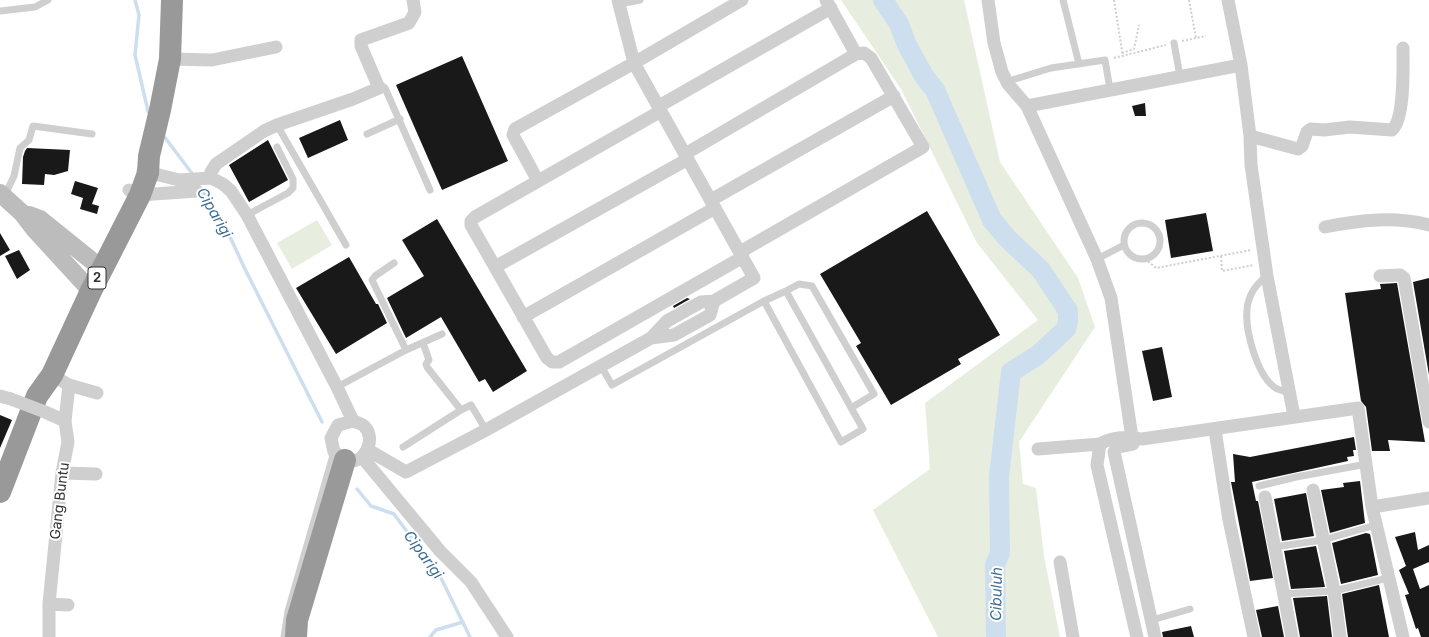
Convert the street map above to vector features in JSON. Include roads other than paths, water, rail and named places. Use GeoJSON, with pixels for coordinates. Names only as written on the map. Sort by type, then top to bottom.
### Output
{"type":"FeatureCollection","features":[{"type":"Feature","properties":{"kind":"highway","name":"2"},"geometry":{"type":"LineString","coordinates":[[41,404],[37,380],[134,193],[147,159],[160,110],[170,59],[172,0]]}},
{"type":"Feature","properties":{"kind":"highway","name":"2"},"geometry":{"type":"LineString","coordinates":[[0,492],[41,404],[60,380],[87,286]]}},
{"type":"Feature","properties":{"kind":"highway"},"geometry":{"type":"LineString","coordinates":[[296,637],[297,620],[352,455]]}},
{"type":"Feature","properties":{"kind":"main road"},"geometry":{"type":"LineString","coordinates":[[2,195],[22,213],[35,230],[87,286]]}},
{"type":"Feature","properties":{"kind":"main road"},"geometry":{"type":"LineString","coordinates":[[22,213],[40,219],[98,265]]}},
{"type":"Feature","properties":{"kind":"street"},"geometry":{"type":"LineString","coordinates":[[209,178],[216,164],[224,157],[277,125],[353,99],[379,88],[361,46],[361,40],[410,23],[415,12],[413,0]]}},
{"type":"Feature","properties":{"kind":"street"},"geometry":{"type":"LineString","coordinates":[[538,181],[513,136],[515,129],[634,63],[742,0]]}},
{"type":"Feature","properties":{"kind":"street"},"geometry":{"type":"LineString","coordinates":[[988,0],[998,59],[1008,84],[1027,106],[1096,259],[1111,298],[1136,440]]}},
{"type":"Feature","properties":{"kind":"street"},"geometry":{"type":"LineString","coordinates":[[1228,0],[1241,64],[1250,136],[1251,165],[1267,276],[1294,416]]}},
{"type":"Feature","properties":{"kind":"street"},"geometry":{"type":"LineString","coordinates":[[352,455],[406,472],[486,430],[652,338],[674,334],[710,315],[714,301],[754,278],[634,63],[619,2]]}},
{"type":"Feature","properties":{"kind":"street"},"geometry":{"type":"LineString","coordinates":[[495,267],[686,156],[856,54],[864,53],[871,58],[923,147],[559,362],[552,362],[546,358],[471,225],[471,221],[475,216],[538,181],[660,109],[828,4],[856,54]]}},
{"type":"Feature","properties":{"kind":"street"},"geometry":{"type":"LineString","coordinates":[[170,59],[212,60],[276,47]]}},
{"type":"Feature","properties":{"kind":"street"},"geometry":{"type":"LineString","coordinates":[[1250,136],[1298,149],[1302,146],[1307,132],[1311,129],[1324,130],[1350,128],[1392,130],[1396,126],[1399,116],[1404,82],[1403,48]]}},
{"type":"Feature","properties":{"kind":"street"},"geometry":{"type":"LineString","coordinates":[[1027,106],[1241,64]]}},
{"type":"Feature","properties":{"kind":"street"},"geometry":{"type":"LineString","coordinates":[[523,317],[894,96]]}},
{"type":"Feature","properties":{"kind":"street"},"geometry":{"type":"LineString","coordinates":[[147,159],[179,180],[209,178],[223,184],[232,191],[247,215],[337,387],[353,421]]}},
{"type":"Feature","properties":{"kind":"street"},"geometry":{"type":"LineString","coordinates":[[134,193],[197,191]]}},
{"type":"Feature","properties":{"kind":"street"},"geometry":{"type":"LineString","coordinates":[[1325,227],[1355,221],[1384,219],[1418,222],[1429,225]]}},
{"type":"Feature","properties":{"kind":"street"},"geometry":{"type":"LineString","coordinates":[[1380,276],[1400,275],[1404,278],[1426,387],[1429,422]]}},
{"type":"Feature","properties":{"kind":"street"},"geometry":{"type":"LineString","coordinates":[[60,380],[98,392]]}},
{"type":"Feature","properties":{"kind":"street","name":"Gang Buntu"},"geometry":{"type":"LineString","coordinates":[[49,637],[49,604],[62,472],[68,442],[60,380]]}},
{"type":"Feature","properties":{"kind":"street"},"geometry":{"type":"LineString","coordinates":[[6,397],[41,404],[65,420]]}},
{"type":"Feature","properties":{"kind":"street"},"geometry":{"type":"LineString","coordinates":[[1038,449],[1100,444],[1108,439],[1136,440],[1215,430],[1294,416],[1358,408],[1372,507],[1403,637]]}},
{"type":"Feature","properties":{"kind":"street"},"geometry":{"type":"LineString","coordinates":[[352,455],[370,437],[364,426],[353,421],[338,425],[331,438],[352,455],[440,551],[471,582],[507,637]]}},
{"type":"Feature","properties":{"kind":"street"},"geometry":{"type":"LineString","coordinates":[[1215,430],[1230,520],[1254,637]]}},
{"type":"Feature","properties":{"kind":"street"},"geometry":{"type":"LineString","coordinates":[[1136,440],[1117,447],[1114,452],[1155,637]]}},
{"type":"Feature","properties":{"kind":"street"},"geometry":{"type":"LineString","coordinates":[[1100,444],[1097,465],[1136,637]]}},
{"type":"Feature","properties":{"kind":"street"},"geometry":{"type":"LineString","coordinates":[[62,472],[96,474]]}},
{"type":"Feature","properties":{"kind":"street"},"geometry":{"type":"LineString","coordinates":[[1313,490],[1334,591],[1340,637]]}},
{"type":"Feature","properties":{"kind":"street"},"geometry":{"type":"LineString","coordinates":[[1262,491],[1292,637]]}},
{"type":"Feature","properties":{"kind":"street"},"geometry":{"type":"LineString","coordinates":[[1372,507],[1429,498]]}},
{"type":"Feature","properties":{"kind":"street"},"geometry":{"type":"LineString","coordinates":[[1060,562],[1073,637]]}},
{"type":"Feature","properties":{"kind":"street"},"geometry":{"type":"LineString","coordinates":[[49,604],[68,605]]}},
{"type":"Feature","properties":{"kind":"lane"},"geometry":{"type":"LineString","coordinates":[[0,11],[35,7],[48,0]]}},
{"type":"Feature","properties":{"kind":"lane"},"geometry":{"type":"LineString","coordinates":[[619,2],[640,0]]}},
{"type":"Feature","properties":{"kind":"lane"},"geometry":{"type":"LineString","coordinates":[[1063,0],[1079,64]]}},
{"type":"Feature","properties":{"kind":"lane"},"geometry":{"type":"LineString","coordinates":[[1174,43],[1180,76]]}},
{"type":"Feature","properties":{"kind":"lane"},"geometry":{"type":"LineString","coordinates":[[1008,84],[1012,80],[1051,68],[1104,60],[1110,89]]}},
{"type":"Feature","properties":{"kind":"lane"},"geometry":{"type":"LineString","coordinates":[[379,88],[384,87],[400,119],[430,190]]}},
{"type":"Feature","properties":{"kind":"lane"},"geometry":{"type":"LineString","coordinates":[[367,134],[400,119]]}},
{"type":"Feature","properties":{"kind":"lane"},"geometry":{"type":"LineString","coordinates":[[277,125],[346,245]]}},
{"type":"Feature","properties":{"kind":"lane"},"geometry":{"type":"LineString","coordinates":[[2,195],[14,176],[20,148],[29,140],[33,126],[92,134]]}},
{"type":"Feature","properties":{"kind":"lane"},"geometry":{"type":"LineString","coordinates":[[247,215],[288,193],[293,188],[293,179],[278,147]]}},
{"type":"Feature","properties":{"kind":"lane"},"geometry":{"type":"LineString","coordinates":[[1139,223],[1149,223],[1157,229],[1161,237],[1160,247],[1154,255],[1145,259],[1136,258],[1129,253],[1124,244],[1125,235],[1130,227],[1139,223]]}},
{"type":"Feature","properties":{"kind":"lane"},"geometry":{"type":"LineString","coordinates":[[1096,259],[1124,244]]}},
{"type":"Feature","properties":{"kind":"lane"},"geometry":{"type":"LineString","coordinates":[[394,264],[374,276],[372,280],[406,350]]}},
{"type":"Feature","properties":{"kind":"lane"},"geometry":{"type":"LineString","coordinates":[[1267,276],[1256,285],[1247,309],[1252,348],[1267,380],[1275,388],[1289,393]]}},
{"type":"Feature","properties":{"kind":"lane"},"geometry":{"type":"LineString","coordinates":[[601,366],[612,385],[764,301],[799,284],[812,286],[874,394],[851,408]]}},
{"type":"Feature","properties":{"kind":"lane"},"geometry":{"type":"LineString","coordinates":[[764,301],[841,442],[863,430],[786,291]]}},
{"type":"Feature","properties":{"kind":"lane"},"geometry":{"type":"LineString","coordinates":[[337,387],[406,350],[442,334]]}},
{"type":"Feature","properties":{"kind":"lane"},"geometry":{"type":"LineString","coordinates":[[422,343],[429,360],[426,364],[427,367],[461,410]]}},
{"type":"Feature","properties":{"kind":"lane"},"geometry":{"type":"LineString","coordinates":[[403,447],[471,405],[486,430]]}},
{"type":"Feature","properties":{"kind":"lane"},"geometry":{"type":"LineString","coordinates":[[284,637],[288,611],[352,455]]}},
{"type":"Feature","properties":{"kind":"lane"},"geometry":{"type":"LineString","coordinates":[[1262,491],[1296,477],[1367,464]]}},
{"type":"Feature","properties":{"kind":"lane"},"geometry":{"type":"LineString","coordinates":[[1274,547],[1323,540],[1376,525]]}},
{"type":"Feature","properties":{"kind":"lane"},"geometry":{"type":"LineString","coordinates":[[1283,594],[1334,591],[1388,578]]}},
{"type":"Feature","properties":{"kind":"lane"},"geometry":{"type":"LineString","coordinates":[[1152,620],[1190,609]]}},
{"type":"Feature","properties":{"kind":"waterway","name":"Ciparigi"},"geometry":{"type":"LineString","coordinates":[[135,0],[139,15],[135,55],[148,111],[151,116]]}},
{"type":"Feature","properties":{"kind":"waterway","name":"Cibuluh"},"geometry":{"type":"LineString","coordinates":[[883,0],[899,24],[907,45],[924,76],[935,90],[992,220],[1007,238],[1041,270],[1068,311],[1066,329],[1038,355],[1011,372],[999,477],[1000,553],[995,565],[996,637]]}},
{"type":"Feature","properties":{"kind":"waterway","name":"Ciparigi"},"geometry":{"type":"LineString","coordinates":[[163,135],[194,176]]}},
{"type":"Feature","properties":{"kind":"waterway","name":"Ciparigi"},"geometry":{"type":"LineString","coordinates":[[201,188],[231,239],[322,422]]}},
{"type":"Feature","properties":{"kind":"waterway","name":"Ciparigi"},"geometry":{"type":"LineString","coordinates":[[357,489],[371,506],[394,514],[441,578],[470,637]]}},
{"type":"Feature","properties":{"kind":"waterway"},"geometry":{"type":"LineString","coordinates":[[430,637],[436,630],[463,622]]}}]}
